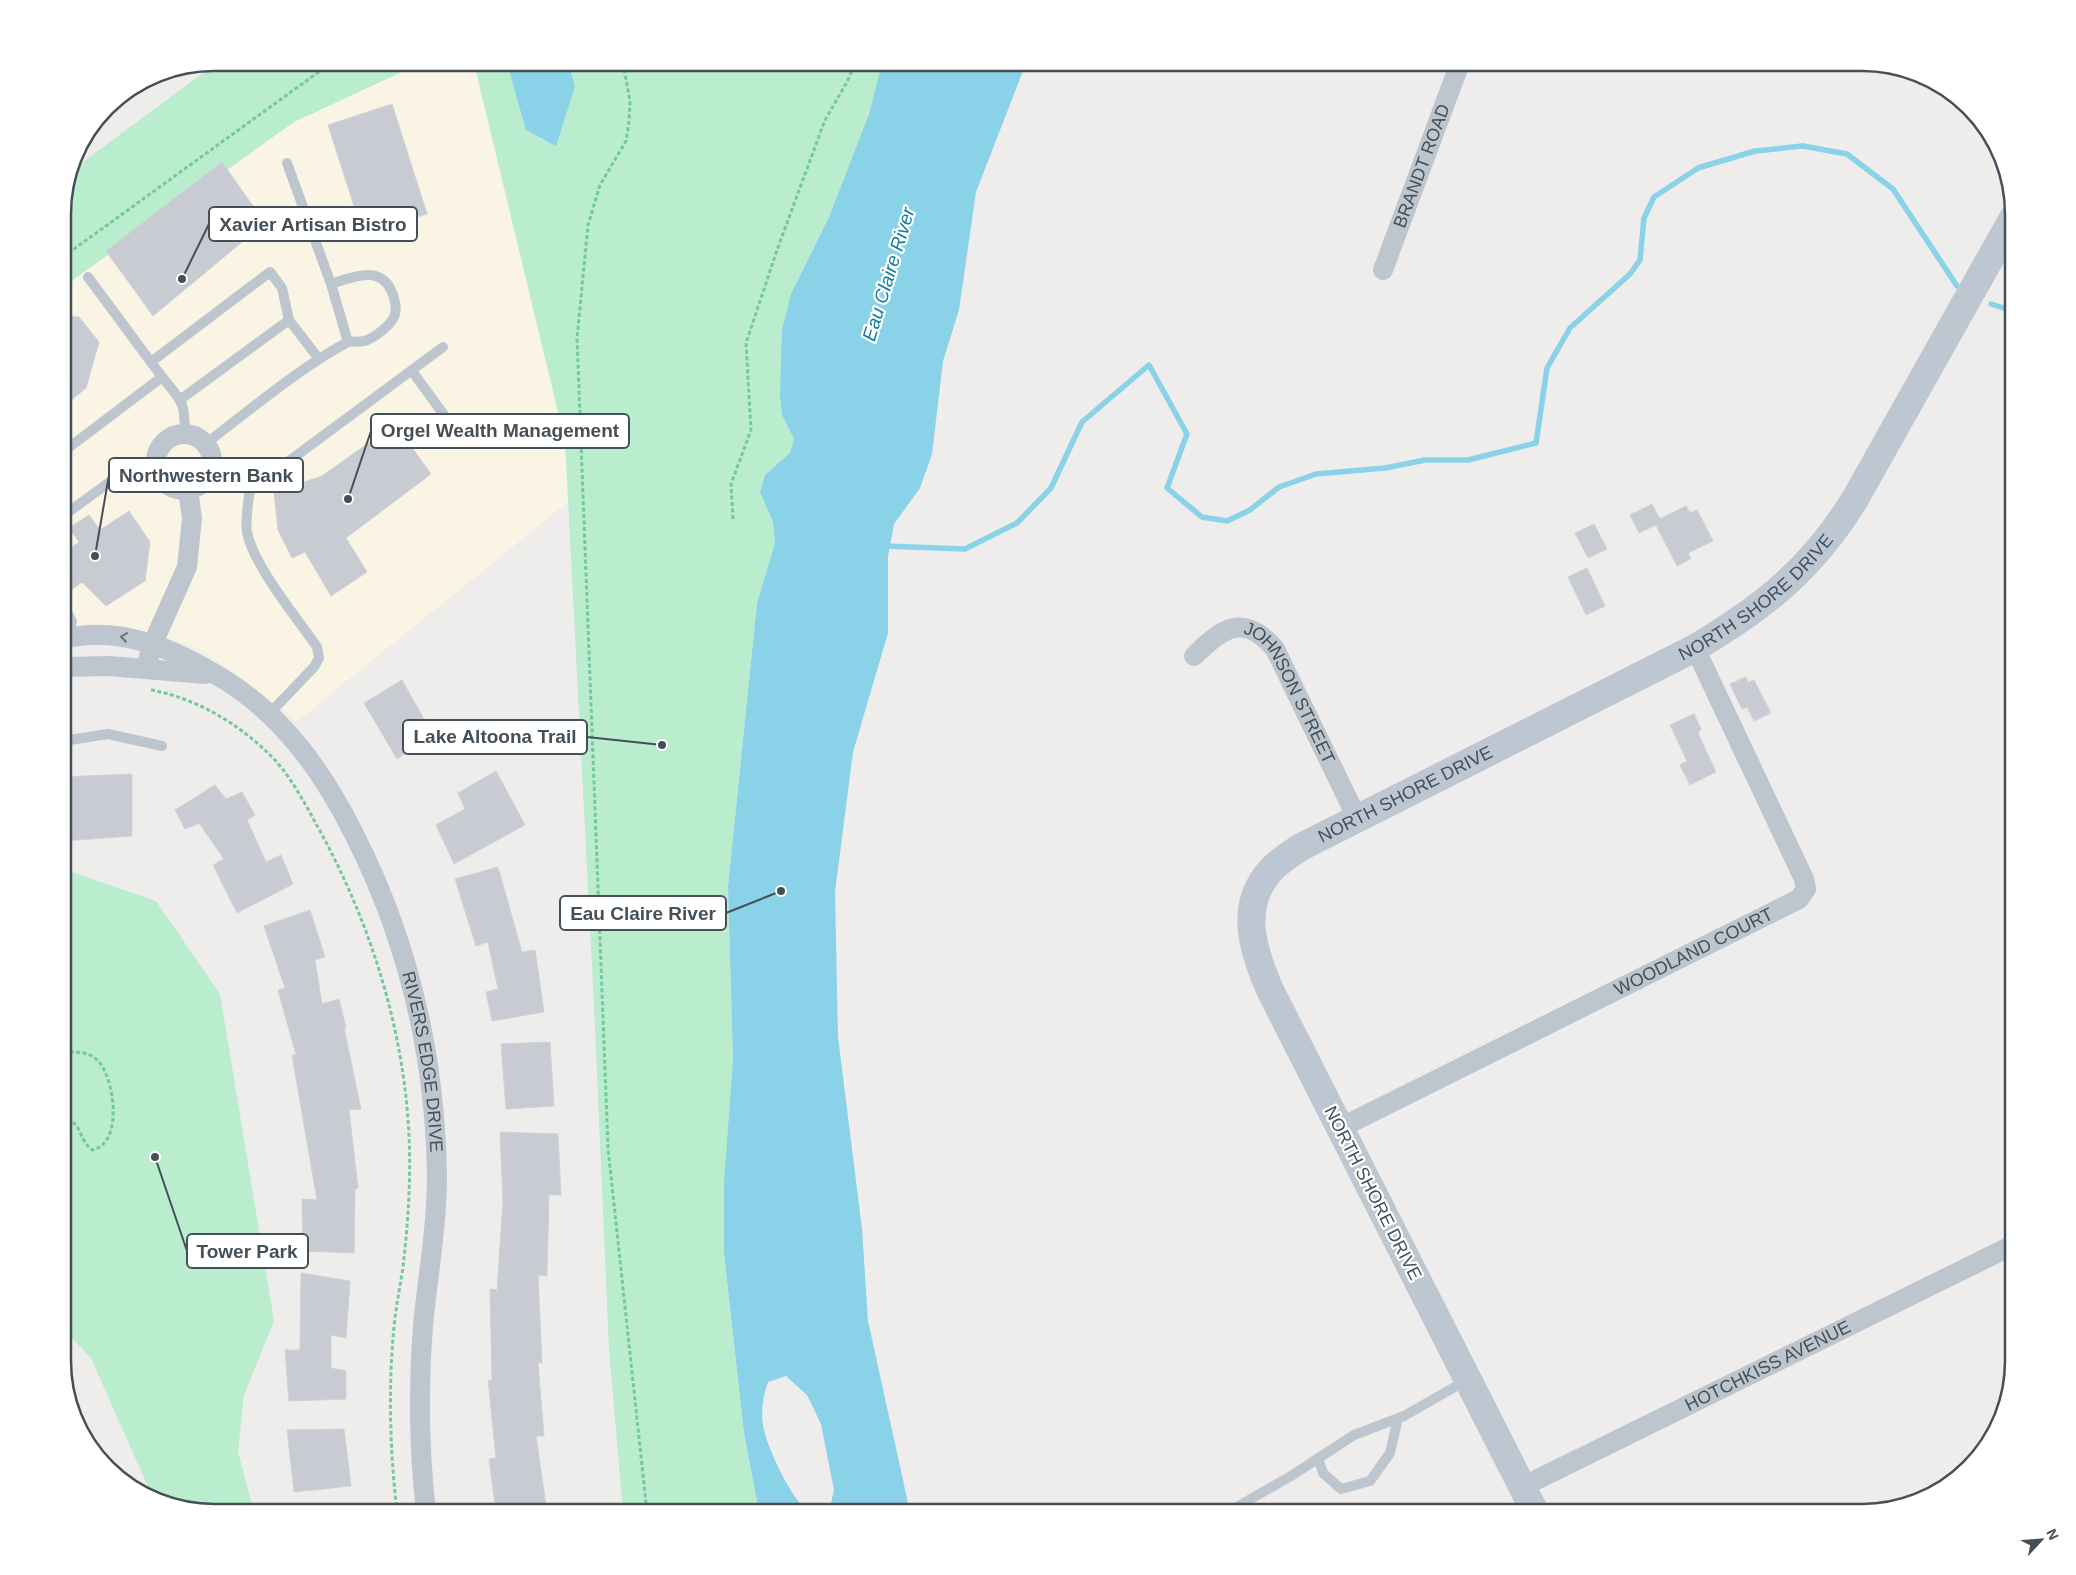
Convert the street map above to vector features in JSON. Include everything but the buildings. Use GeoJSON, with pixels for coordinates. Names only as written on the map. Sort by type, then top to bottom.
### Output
{"type":"FeatureCollection","features":[{"type":"Feature","properties":{"kind":"street","name":"BRANDT ROAD"},"geometry":{"type":"LineString","coordinates":[[1383,270],[1457,71]]}},
{"type":"Feature","properties":{"kind":"street","name":"NORTH SHORE DRIVE"},"geometry":{"type":"LineString","coordinates":[[1531,1504],[1260,966],[1254,948],[1251,916],[1261,883],[1270,871],[1301,847],[1695,648],[1751,612],[1774,594],[1799,572],[1837,529],[2005,234]]}},
{"type":"Feature","properties":{"kind":"street"},"geometry":{"type":"LineString","coordinates":[[184,434],[198,438],[205,444],[212,459],[210,474],[200,485],[188,490],[175,489],[160,477],[156,466],[158,450],[163,442],[171,437],[184,434]]}},
{"type":"Feature","properties":{"kind":"street"},"geometry":{"type":"LineString","coordinates":[[146,668],[153,643],[187,567],[192,518],[188,490]]}},
{"type":"Feature","properties":{"kind":"street","name":"JOHNSON STREET"},"geometry":{"type":"LineString","coordinates":[[1194,656],[1211,638],[1233,628],[1243,627],[1255,630],[1267,640],[1275,649],[1357,818]]}},
{"type":"Feature","properties":{"kind":"street","name":"RIVERS EDGE DRIVE"},"geometry":{"type":"LineString","coordinates":[[72,638],[110,635],[153,643],[217,676],[243,692],[270,714],[309,757],[346,818],[370,864],[386,903],[400,943],[424,1033],[431,1084],[437,1177],[436,1219],[420,1376],[419,1424],[425,1504]]}},
{"type":"Feature","properties":{"kind":"street","name":"WOODLAND COURT"},"geometry":{"type":"LineString","coordinates":[[1340,1128],[1799,899],[1806,889],[1804,879],[1695,648]]}},
{"type":"Feature","properties":{"kind":"street","name":"RIVERS EDGE DRIVE"},"geometry":{"type":"LineString","coordinates":[[72,666],[146,668],[217,676]]}},
{"type":"Feature","properties":{"kind":"street","name":"HOTCHKISS AVENUE"},"geometry":{"type":"LineString","coordinates":[[1522,1488],[2005,1249]]}},
{"type":"Feature","properties":{"kind":"lane"},"geometry":{"type":"LineString","coordinates":[[287,163],[331,284],[348,342]]}},
{"type":"Feature","properties":{"kind":"lane"},"geometry":{"type":"LineString","coordinates":[[151,362],[270,272],[282,288],[289,320],[319,359]]}},
{"type":"Feature","properties":{"kind":"lane"},"geometry":{"type":"LineString","coordinates":[[205,444],[319,359],[348,342],[365,341],[386,327],[394,317],[395,303],[391,289],[382,278],[371,274],[356,275],[331,284]]}},
{"type":"Feature","properties":{"kind":"lane"},"geometry":{"type":"LineString","coordinates":[[88,277],[162,378],[181,399],[185,411],[184,434]]}},
{"type":"Feature","properties":{"kind":"lane"},"geometry":{"type":"LineString","coordinates":[[181,399],[289,320]]}},
{"type":"Feature","properties":{"kind":"lane"},"geometry":{"type":"LineString","coordinates":[[270,714],[314,667],[319,658],[317,646],[256,558],[247,532],[246,516],[250,490],[443,347]]}},
{"type":"Feature","properties":{"kind":"lane"},"geometry":{"type":"LineString","coordinates":[[412,370],[463,442]]}},
{"type":"Feature","properties":{"kind":"lane"},"geometry":{"type":"LineString","coordinates":[[72,445],[162,378]]}},
{"type":"Feature","properties":{"kind":"lane"},"geometry":{"type":"LineString","coordinates":[[72,509],[122,473],[133,468],[156,466]]}},
{"type":"Feature","properties":{"kind":"lane"},"geometry":{"type":"LineString","coordinates":[[210,474],[250,490]]}},
{"type":"Feature","properties":{"kind":"lane"},"geometry":{"type":"LineString","coordinates":[[72,740],[108,734],[162,746]]}},
{"type":"Feature","properties":{"kind":"lane"},"geometry":{"type":"LineString","coordinates":[[1242,1504],[1291,1476],[1354,1435],[1398,1418],[1468,1380]]}},
{"type":"Feature","properties":{"kind":"lane"},"geometry":{"type":"LineString","coordinates":[[1318,1458],[1323,1474],[1341,1489],[1370,1481],[1390,1453],[1398,1418]]}},
{"type":"Feature","properties":{"kind":"path"},"geometry":{"type":"LineString","coordinates":[[72,250],[319,71]]}},
{"type":"Feature","properties":{"kind":"path"},"geometry":{"type":"LineString","coordinates":[[625,71],[630,101],[626,141],[600,185],[588,225],[577,338],[608,1148],[646,1504]]}},
{"type":"Feature","properties":{"kind":"path"},"geometry":{"type":"LineString","coordinates":[[733,519],[731,484],[752,430],[746,343],[825,120],[851,71]]}},
{"type":"Feature","properties":{"kind":"path"},"geometry":{"type":"LineString","coordinates":[[144,688],[194,703],[217,714],[246,734],[269,754],[296,790],[324,837],[361,918],[375,957],[397,1043],[406,1095],[409,1137],[407,1222],[394,1326],[392,1375],[391,1427],[396,1504]]}},
{"type":"Feature","properties":{"kind":"path"},"geometry":{"type":"LineString","coordinates":[[72,1052],[90,1055],[98,1060],[107,1079],[113,1114],[110,1136],[99,1148],[92,1150],[86,1145],[80,1128],[72,1121]]}},
{"type":"Feature","properties":{"kind":"shaded area"},"geometry":{"type":"Polygon","coordinates":[[[404,71],[476,71],[565,441],[568,502],[296,722],[237,675],[204,652],[184,643],[142,632],[72,633],[72,281],[294,122],[404,71]]]}},
{"type":"Feature","properties":{"kind":"green space"},"geometry":{"type":"Polygon","coordinates":[[[404,71],[294,122],[72,281],[72,196],[81,164],[205,72],[404,71]]]}},
{"type":"Feature","properties":{"kind":"green space"},"geometry":{"type":"Polygon","coordinates":[[[476,71],[880,71],[869,114],[829,217],[791,294],[782,415],[794,439],[790,453],[765,475],[760,492],[773,522],[775,543],[757,603],[728,887],[733,1059],[724,1181],[724,1253],[744,1433],[757,1504],[622,1504],[609,1349],[594,1005],[565,441],[476,71]]]}},
{"type":"Feature","properties":{"kind":"green space"},"geometry":{"type":"Polygon","coordinates":[[[72,872],[156,901],[220,994],[274,1321],[244,1395],[238,1452],[252,1504],[215,1504],[187,1501],[168,1496],[148,1488],[91,1358],[72,1338],[72,872]]]}},
{"type":"Feature","properties":{"kind":"water"},"geometry":{"type":"Polygon","coordinates":[[[509,71],[570,71],[575,86],[556,146],[526,130],[509,71]]]}},
{"type":"Feature","properties":{"kind":"water"},"geometry":{"type":"Polygon","coordinates":[[[880,71],[1023,71],[976,192],[959,310],[943,361],[932,454],[920,488],[894,524],[888,556],[888,633],[853,752],[835,892],[838,1037],[862,1229],[868,1321],[908,1504],[831,1504],[834,1490],[821,1424],[807,1395],[786,1376],[768,1382],[764,1394],[762,1414],[765,1434],[771,1452],[782,1475],[801,1504],[757,1504],[744,1433],[724,1253],[724,1181],[733,1059],[728,887],[757,603],[775,543],[773,522],[760,492],[765,475],[790,453],[794,439],[782,415],[780,395],[782,330],[791,294],[829,217],[869,114],[880,71]]]}},
{"type":"Feature","properties":{"kind":"waterway"},"geometry":{"type":"LineString","coordinates":[[884,546],[965,549],[1017,523],[1051,488],[1082,422],[1149,365],[1187,434],[1167,488],[1202,517],[1227,521],[1250,510],[1279,487],[1316,474],[1385,468],[1425,460],[1468,460],[1536,443],[1547,368],[1570,328],[1630,274],[1640,260],[1644,218],[1654,197],[1698,168],[1755,151],[1803,146],[1847,154],[1893,189],[1957,286]]}},
{"type":"Feature","properties":{"kind":"waterway"},"geometry":{"type":"LineString","coordinates":[[1991,304],[2005,308]]}},
{"type":"Feature","properties":{"kind":"place","name":"Xavier Artisan Bistro"},"geometry":{"type":"Point","coordinates":[182,279]}},
{"type":"Feature","properties":{"kind":"place","name":"Orgel Wealth Management"},"geometry":{"type":"Point","coordinates":[348,499]}},
{"type":"Feature","properties":{"kind":"place","name":"Northwestern Bank"},"geometry":{"type":"Point","coordinates":[95,556]}},
{"type":"Feature","properties":{"kind":"place","name":"Lake Altoona Trail"},"geometry":{"type":"Point","coordinates":[662,745]}},
{"type":"Feature","properties":{"kind":"place","name":"Eau Claire River"},"geometry":{"type":"Point","coordinates":[781,891]}},
{"type":"Feature","properties":{"kind":"place","name":"Tower Park"},"geometry":{"type":"Point","coordinates":[155,1157]}}]}
